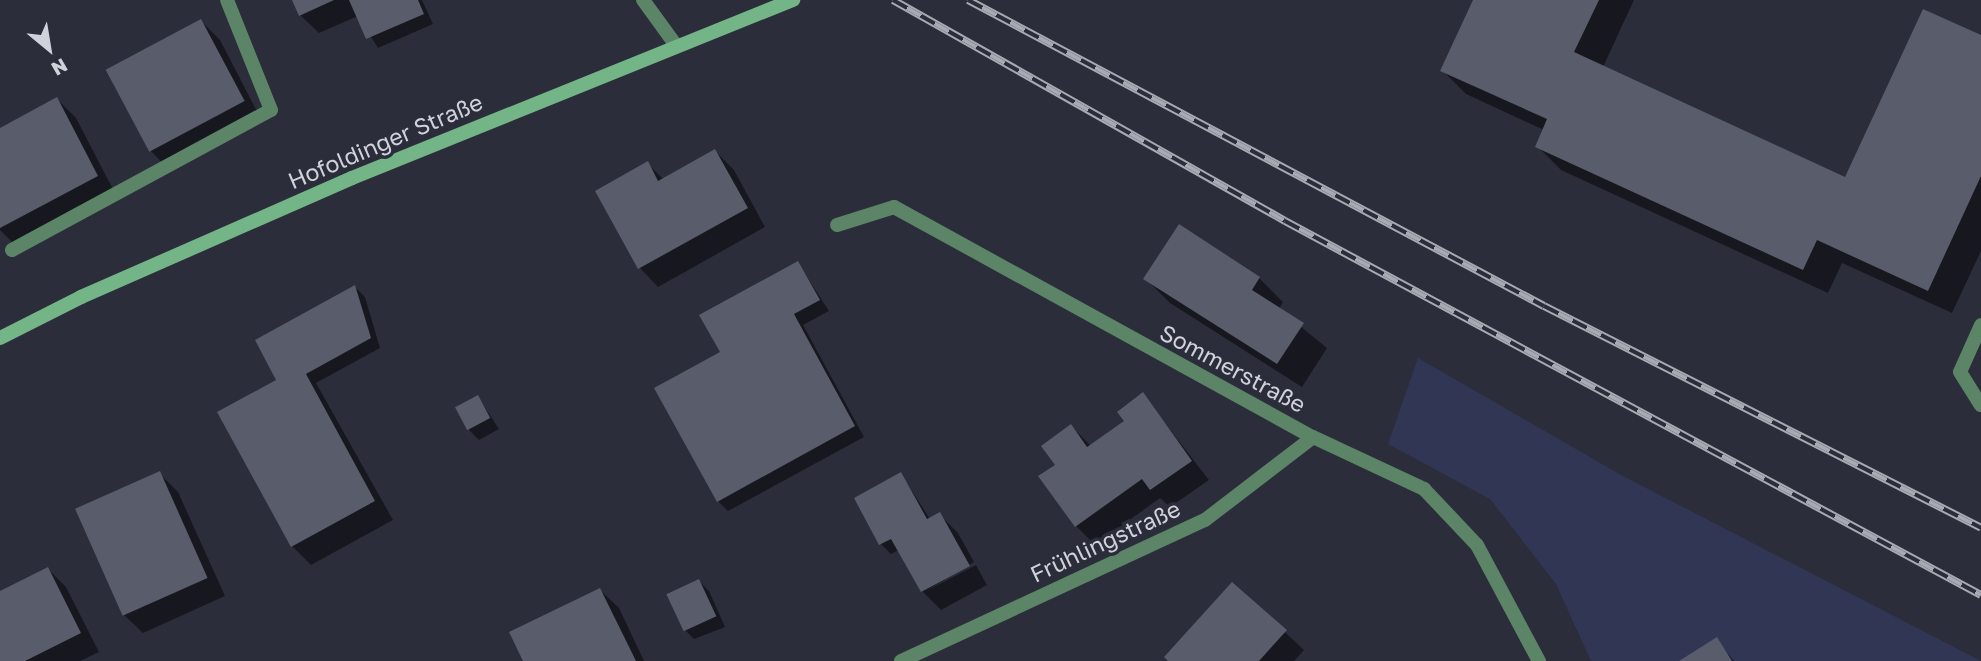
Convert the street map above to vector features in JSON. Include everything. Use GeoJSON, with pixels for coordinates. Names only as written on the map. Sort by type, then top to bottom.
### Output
{"type":"FeatureCollection","features":[{"type":"Feature","properties":{"kind":"main road","name":"Hofoldinger Straße"},"geometry":{"type":"LineString","coordinates":[[0,338],[82,297],[328,189],[675,44],[793,0]]}},
{"type":"Feature","properties":{"kind":"street"},"geometry":{"type":"LineString","coordinates":[[12,250],[271,110],[227,0]]}},
{"type":"Feature","properties":{"kind":"street"},"geometry":{"type":"LineString","coordinates":[[643,0],[675,44]]}},
{"type":"Feature","properties":{"kind":"street","name":"Sommerstraße"},"geometry":{"type":"LineString","coordinates":[[837,226],[894,207],[1312,437],[1424,489],[1477,545],[1539,661]]}},
{"type":"Feature","properties":{"kind":"street"},"geometry":{"type":"LineString","coordinates":[[1981,325],[1960,372],[1981,405]]}},
{"type":"Feature","properties":{"kind":"street","name":"Frühlingstraße"},"geometry":{"type":"LineString","coordinates":[[901,661],[1205,520],[1312,437]]}},
{"type":"Feature","properties":{"kind":"shaded area"},"geometry":{"type":"Polygon","coordinates":[[[1418,358],[1621,475],[1981,661],[1591,661],[1556,584],[1490,499],[1388,444],[1418,358]]]}},
{"type":"Feature","properties":{"kind":"building"},"geometry":{"type":"Polygon","coordinates":[[[292,0],[334,0],[299,16],[292,0]]]}},
{"type":"Feature","properties":{"kind":"building"},"geometry":{"type":"Polygon","coordinates":[[[349,0],[418,0],[424,14],[366,39],[349,0]]]}},
{"type":"Feature","properties":{"kind":"building"},"geometry":{"type":"Polygon","coordinates":[[[1473,0],[1599,0],[1574,52],[1845,177],[1923,9],[1981,35],[1981,176],[1928,291],[1817,240],[1803,270],[1535,147],[1547,119],[1440,71],[1473,0]]]}},
{"type":"Feature","properties":{"kind":"building"},"geometry":{"type":"Polygon","coordinates":[[[201,19],[245,101],[149,152],[106,70],[201,19]]]}},
{"type":"Feature","properties":{"kind":"building"},"geometry":{"type":"Polygon","coordinates":[[[57,97],[98,176],[0,228],[0,128],[57,97]]]}},
{"type":"Feature","properties":{"kind":"building"},"geometry":{"type":"Polygon","coordinates":[[[715,149],[748,208],[638,269],[595,191],[648,161],[658,181],[715,149]]]}},
{"type":"Feature","properties":{"kind":"building"},"geometry":{"type":"Polygon","coordinates":[[[1179,224],[1260,277],[1252,290],[1304,323],[1277,364],[1143,279],[1179,224]]]}},
{"type":"Feature","properties":{"kind":"building"},"geometry":{"type":"Polygon","coordinates":[[[798,261],[820,300],[794,314],[855,426],[717,502],[654,388],[720,352],[699,315],[798,261]]]}},
{"type":"Feature","properties":{"kind":"building"},"geometry":{"type":"Polygon","coordinates":[[[355,285],[371,338],[306,374],[375,501],[291,547],[217,412],[276,380],[255,340],[355,285]]]}},
{"type":"Feature","properties":{"kind":"building"},"geometry":{"type":"Polygon","coordinates":[[[1143,392],[1192,461],[1150,490],[1142,479],[1075,527],[1038,476],[1055,465],[1041,446],[1071,424],[1087,447],[1124,421],[1117,412],[1143,392]]]}},
{"type":"Feature","properties":{"kind":"building"},"geometry":{"type":"Polygon","coordinates":[[[478,395],[490,418],[467,430],[455,407],[478,395]]]}},
{"type":"Feature","properties":{"kind":"building"},"geometry":{"type":"Polygon","coordinates":[[[160,471],[208,578],[123,616],[75,509],[160,471]]]}},
{"type":"Feature","properties":{"kind":"building"},"geometry":{"type":"Polygon","coordinates":[[[901,472],[927,519],[940,512],[970,566],[921,592],[891,539],[879,545],[854,498],[901,472]]]}},
{"type":"Feature","properties":{"kind":"building"},"geometry":{"type":"Polygon","coordinates":[[[48,567],[81,633],[25,661],[0,661],[0,591],[48,567]]]}},
{"type":"Feature","properties":{"kind":"building"},"geometry":{"type":"Polygon","coordinates":[[[699,579],[716,616],[684,631],[666,594],[699,579]]]}},
{"type":"Feature","properties":{"kind":"building"},"geometry":{"type":"Polygon","coordinates":[[[1232,582],[1287,630],[1259,661],[1168,661],[1164,657],[1232,582]]]}},
{"type":"Feature","properties":{"kind":"building"},"geometry":{"type":"Polygon","coordinates":[[[600,588],[636,661],[523,661],[509,632],[600,588]]]}},
{"type":"Feature","properties":{"kind":"building"},"geometry":{"type":"Polygon","coordinates":[[[1717,637],[1732,661],[1679,661],[1717,637]]]}},
{"type":"Feature","properties":{"kind":"railway"},"geometry":{"type":"LineString","coordinates":[[893,0],[1285,221],[1981,595]]}},
{"type":"Feature","properties":{"kind":"railway"},"geometry":{"type":"LineString","coordinates":[[968,0],[1544,306],[1981,528]]}}]}
